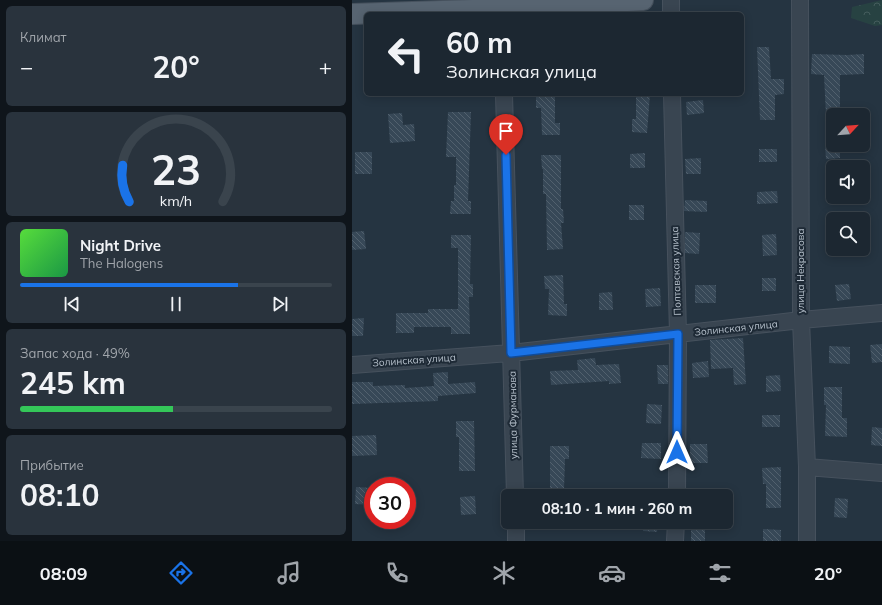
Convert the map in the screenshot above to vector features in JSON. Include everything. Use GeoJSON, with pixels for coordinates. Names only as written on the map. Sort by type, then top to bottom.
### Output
{"type":"FeatureCollection","features":[{"type":"Feature","properties":{"kind":"main road"},"geometry":{"type":"LineString","coordinates":[[402,12],[643,0]]}},
{"type":"Feature","properties":{"kind":"main road"},"geometry":{"type":"LineString","coordinates":[[352,14],[364,14]]}},
{"type":"Feature","properties":{"kind":"street"},"geometry":{"type":"LineString","coordinates":[[671,0],[671,12]]}},
{"type":"Feature","properties":{"kind":"street","name":"улица Некрасова"},"geometry":{"type":"LineString","coordinates":[[800,0],[801,320],[807,467],[807,541]]}},
{"type":"Feature","properties":{"kind":"street","name":"улица Фурманова"},"geometry":{"type":"LineString","coordinates":[[504,96],[515,489]]}},
{"type":"Feature","properties":{"kind":"street","name":"Полтавская улица"},"geometry":{"type":"LineString","coordinates":[[672,96],[678,334],[677,489]]}},
{"type":"Feature","properties":{"kind":"street","name":"Золинская улица"},"geometry":{"type":"LineString","coordinates":[[352,365],[511,353],[801,320],[882,313]]}},
{"type":"Feature","properties":{"kind":"street"},"geometry":{"type":"LineString","coordinates":[[807,467],[882,473]]}},
{"type":"Feature","properties":{"kind":"street"},"geometry":{"type":"LineString","coordinates":[[516,529],[516,541]]}},
{"type":"Feature","properties":{"kind":"street"},"geometry":{"type":"LineString","coordinates":[[676,529],[676,541]]}},
{"type":"Feature","properties":{"kind":"green space"},"geometry":{"type":"Polygon","coordinates":[[[882,0],[882,25],[875,26],[851,18],[852,7],[882,0]]]}},
{"type":"Feature","properties":{"kind":"building"},"geometry":{"type":"Polygon","coordinates":[[[757,47],[769,47],[771,79],[784,79],[784,94],[775,95],[775,120],[760,120],[757,47]]]}},
{"type":"Feature","properties":{"kind":"building"},"geometry":{"type":"Polygon","coordinates":[[[812,54],[864,54],[864,74],[840,75],[840,108],[826,108],[826,115],[824,75],[811,74],[812,54]]]}},
{"type":"Feature","properties":{"kind":"building"},"geometry":{"type":"Polygon","coordinates":[[[536,96],[555,96],[555,123],[560,123],[560,135],[542,135],[541,108],[536,108],[536,96]]]}},
{"type":"Feature","properties":{"kind":"building"},"geometry":{"type":"Polygon","coordinates":[[[636,96],[650,96],[647,133],[632,132],[632,119],[636,119],[636,96]]]}},
{"type":"Feature","properties":{"kind":"building"},"geometry":{"type":"Polygon","coordinates":[[[703,100],[704,113],[687,115],[686,102],[703,100]]]}},
{"type":"Feature","properties":{"kind":"building"},"geometry":{"type":"Polygon","coordinates":[[[448,112],[471,112],[468,201],[471,201],[471,214],[450,214],[451,201],[454,201],[454,185],[456,185],[456,157],[446,157],[448,112]]]}},
{"type":"Feature","properties":{"kind":"building"},"geometry":{"type":"Polygon","coordinates":[[[402,113],[403,125],[414,124],[415,141],[390,143],[388,114],[402,113]]]}},
{"type":"Feature","properties":{"kind":"building"},"geometry":{"type":"Polygon","coordinates":[[[825,145],[826,152],[840,152],[840,158],[826,159],[825,145]]]}},
{"type":"Feature","properties":{"kind":"building"},"geometry":{"type":"Polygon","coordinates":[[[759,149],[777,149],[777,162],[759,162],[759,149]]]}},
{"type":"Feature","properties":{"kind":"building"},"geometry":{"type":"Polygon","coordinates":[[[355,152],[372,152],[372,174],[355,174],[355,152]]]}},
{"type":"Feature","properties":{"kind":"building"},"geometry":{"type":"Polygon","coordinates":[[[645,153],[645,168],[630,168],[630,154],[645,153]]]}},
{"type":"Feature","properties":{"kind":"building"},"geometry":{"type":"Polygon","coordinates":[[[541,155],[561,155],[561,209],[563,209],[564,223],[561,223],[563,249],[547,250],[546,194],[543,194],[543,169],[541,155]]]}},
{"type":"Feature","properties":{"kind":"building"},"geometry":{"type":"Polygon","coordinates":[[[701,158],[701,174],[686,174],[685,159],[701,158]]]}},
{"type":"Feature","properties":{"kind":"building"},"geometry":{"type":"Polygon","coordinates":[[[777,191],[778,203],[757,204],[757,192],[777,191]]]}},
{"type":"Feature","properties":{"kind":"building"},"geometry":{"type":"Polygon","coordinates":[[[685,200],[707,201],[707,212],[684,211],[685,200]]]}},
{"type":"Feature","properties":{"kind":"building"},"geometry":{"type":"Polygon","coordinates":[[[629,205],[644,205],[644,220],[629,220],[629,205]]]}},
{"type":"Feature","properties":{"kind":"building"},"geometry":{"type":"Polygon","coordinates":[[[364,231],[366,249],[352,250],[352,232],[364,231]]]}},
{"type":"Feature","properties":{"kind":"building"},"geometry":{"type":"Polygon","coordinates":[[[685,232],[700,233],[699,254],[685,253],[685,232]]]}},
{"type":"Feature","properties":{"kind":"building"},"geometry":{"type":"Polygon","coordinates":[[[776,234],[777,255],[763,256],[762,235],[776,234]]]}},
{"type":"Feature","properties":{"kind":"building"},"geometry":{"type":"Polygon","coordinates":[[[451,235],[471,235],[470,284],[473,284],[473,297],[469,297],[470,334],[451,334],[451,327],[414,327],[414,333],[396,333],[396,313],[428,313],[428,309],[458,309],[458,248],[451,248],[451,235]]]}},
{"type":"Feature","properties":{"kind":"building"},"geometry":{"type":"Polygon","coordinates":[[[563,275],[564,304],[567,304],[567,316],[548,315],[549,289],[545,289],[544,276],[563,275]]]}},
{"type":"Feature","properties":{"kind":"building"},"geometry":{"type":"Polygon","coordinates":[[[762,278],[776,278],[776,291],[762,291],[762,278]]]}},
{"type":"Feature","properties":{"kind":"building"},"geometry":{"type":"Polygon","coordinates":[[[849,284],[851,299],[837,301],[835,285],[849,284]]]}},
{"type":"Feature","properties":{"kind":"building"},"geometry":{"type":"Polygon","coordinates":[[[695,285],[716,285],[716,303],[695,303],[695,285]]]}},
{"type":"Feature","properties":{"kind":"building"},"geometry":{"type":"Polygon","coordinates":[[[660,288],[661,306],[646,307],[645,289],[660,288]]]}},
{"type":"Feature","properties":{"kind":"building"},"geometry":{"type":"Polygon","coordinates":[[[612,292],[613,310],[599,310],[599,293],[612,292]]]}},
{"type":"Feature","properties":{"kind":"building"},"geometry":{"type":"Polygon","coordinates":[[[364,318],[363,336],[352,336],[352,319],[364,318]]]}},
{"type":"Feature","properties":{"kind":"building"},"geometry":{"type":"Polygon","coordinates":[[[743,338],[746,384],[734,385],[733,368],[711,369],[710,340],[743,338]]]}},
{"type":"Feature","properties":{"kind":"building"},"geometry":{"type":"Polygon","coordinates":[[[882,344],[882,362],[872,363],[870,345],[882,344]]]}},
{"type":"Feature","properties":{"kind":"building"},"geometry":{"type":"Polygon","coordinates":[[[829,346],[850,347],[850,364],[829,363],[829,346]]]}},
{"type":"Feature","properties":{"kind":"building"},"geometry":{"type":"Polygon","coordinates":[[[595,358],[596,365],[619,364],[621,383],[609,384],[609,381],[551,385],[550,371],[578,370],[577,360],[595,358]]]}},
{"type":"Feature","properties":{"kind":"building"},"geometry":{"type":"Polygon","coordinates":[[[708,361],[709,377],[693,378],[692,363],[708,361]]]}},
{"type":"Feature","properties":{"kind":"building"},"geometry":{"type":"Polygon","coordinates":[[[657,365],[668,365],[668,384],[658,384],[657,365]]]}},
{"type":"Feature","properties":{"kind":"building"},"geometry":{"type":"Polygon","coordinates":[[[448,372],[448,384],[475,382],[476,393],[438,396],[438,401],[352,404],[352,382],[373,382],[373,386],[405,385],[405,388],[434,386],[433,373],[448,372]]]}},
{"type":"Feature","properties":{"kind":"building"},"geometry":{"type":"Polygon","coordinates":[[[780,375],[781,391],[766,392],[766,376],[780,375]]]}},
{"type":"Feature","properties":{"kind":"building"},"geometry":{"type":"Polygon","coordinates":[[[824,387],[842,387],[842,418],[847,418],[847,437],[825,436],[826,405],[824,405],[824,387]]]}},
{"type":"Feature","properties":{"kind":"building"},"geometry":{"type":"Polygon","coordinates":[[[647,404],[662,405],[661,424],[646,423],[647,404]]]}},
{"type":"Feature","properties":{"kind":"building"},"geometry":{"type":"Polygon","coordinates":[[[762,415],[780,415],[780,427],[762,427],[762,415]]]}},
{"type":"Feature","properties":{"kind":"building"},"geometry":{"type":"Polygon","coordinates":[[[456,421],[474,421],[475,471],[459,471],[459,437],[456,437],[456,421]]]}},
{"type":"Feature","properties":{"kind":"building"},"geometry":{"type":"Polygon","coordinates":[[[872,427],[882,428],[882,446],[871,445],[872,427]]]}},
{"type":"Feature","properties":{"kind":"building"},"geometry":{"type":"Polygon","coordinates":[[[376,435],[377,455],[352,456],[352,436],[376,435]]]}},
{"type":"Feature","properties":{"kind":"building"},"geometry":{"type":"Polygon","coordinates":[[[642,443],[661,443],[661,459],[641,458],[642,443]]]}},
{"type":"Feature","properties":{"kind":"building"},"geometry":{"type":"Polygon","coordinates":[[[690,444],[707,444],[708,463],[690,463],[690,444]]]}},
{"type":"Feature","properties":{"kind":"building"},"geometry":{"type":"Polygon","coordinates":[[[550,446],[569,446],[569,459],[565,459],[564,489],[550,489],[550,446]]]}},
{"type":"Feature","properties":{"kind":"building"},"geometry":{"type":"Polygon","coordinates":[[[781,467],[781,508],[766,508],[766,484],[763,484],[762,468],[781,467]]]}},
{"type":"Feature","properties":{"kind":"building"},"geometry":{"type":"Polygon","coordinates":[[[356,487],[364,487],[364,504],[355,504],[356,487]]]}},
{"type":"Feature","properties":{"kind":"building"},"geometry":{"type":"Polygon","coordinates":[[[475,496],[476,514],[461,515],[460,497],[475,496]]]}},
{"type":"Feature","properties":{"kind":"building"},"geometry":{"type":"Polygon","coordinates":[[[835,498],[848,499],[847,518],[834,517],[835,498]]]}},
{"type":"Feature","properties":{"kind":"building"},"geometry":{"type":"Polygon","coordinates":[[[643,529],[657,529],[657,532],[643,531],[643,529]]]}},
{"type":"Feature","properties":{"kind":"building"},"geometry":{"type":"Polygon","coordinates":[[[691,529],[705,530],[705,541],[691,541],[691,529]]]}},
{"type":"Feature","properties":{"kind":"building"},"geometry":{"type":"Polygon","coordinates":[[[763,529],[781,530],[781,541],[763,541],[763,529]]]}},
{"type":"Feature","properties":{"kind":"route"},"geometry":{"type":"LineString","coordinates":[[506,155],[511,353],[678,334],[677,452]]}}]}
